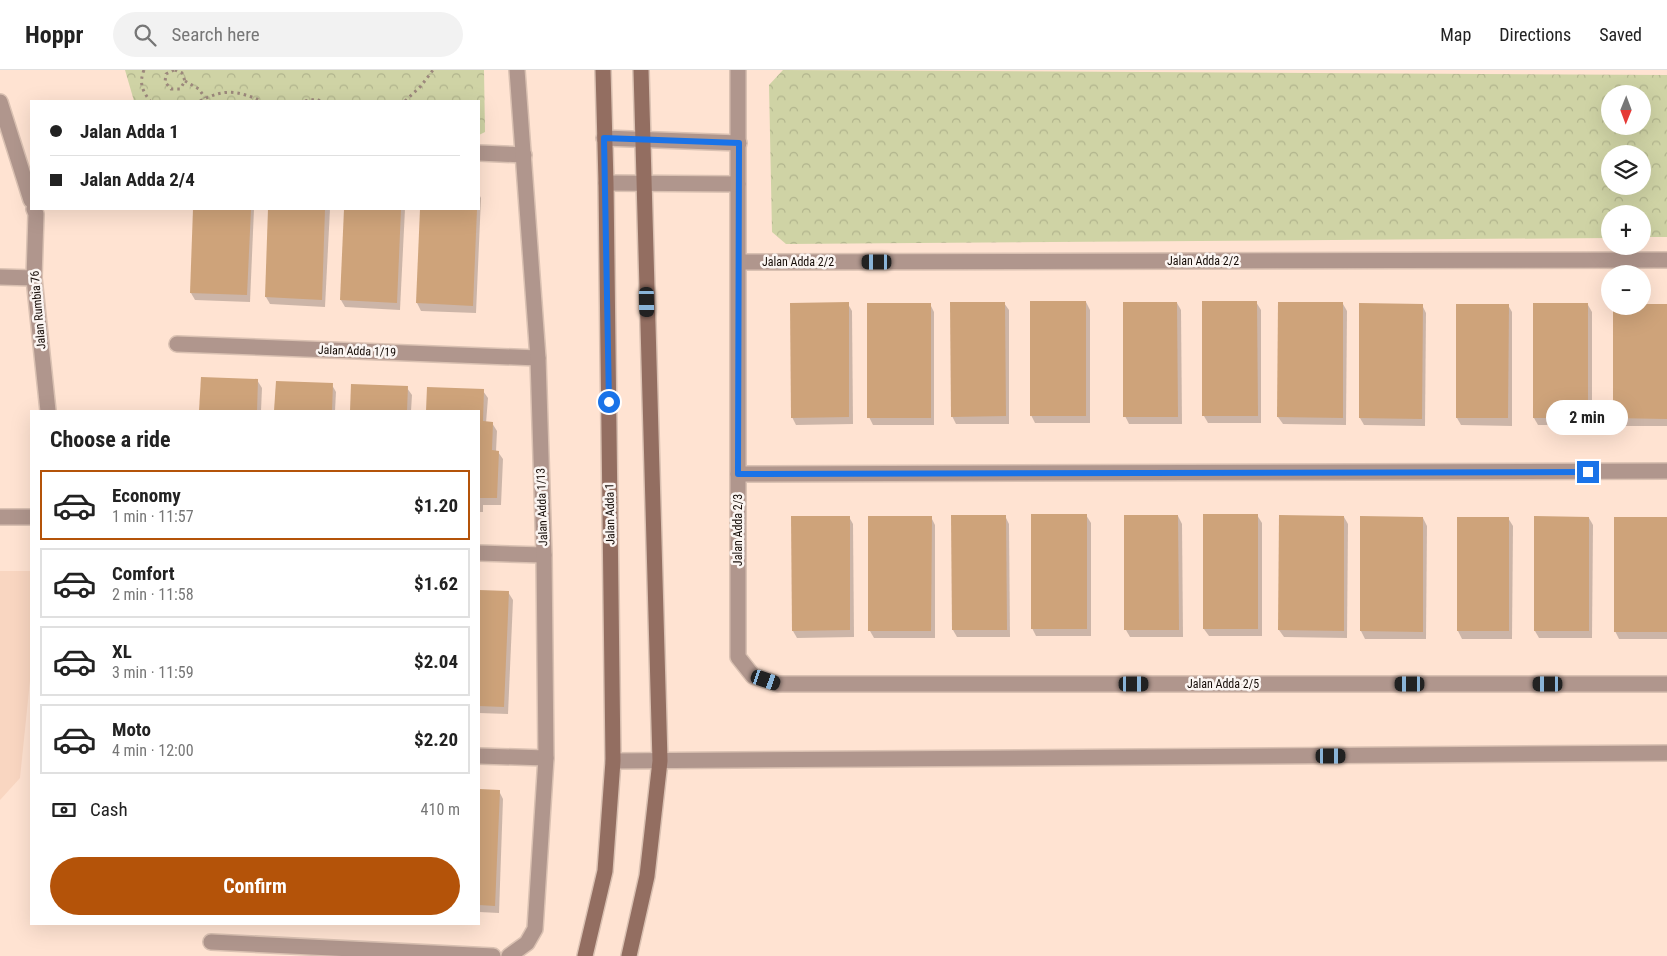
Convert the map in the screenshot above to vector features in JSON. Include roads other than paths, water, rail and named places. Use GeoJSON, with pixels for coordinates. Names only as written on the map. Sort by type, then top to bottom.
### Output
{"type":"FeatureCollection","features":[{"type":"Feature","properties":{"kind":"street","name":"Jalan Adda 1/13"},"geometry":{"type":"LineString","coordinates":[[509,956],[528,943],[534,930],[546,758],[544,555],[538,358],[517,70]]}},
{"type":"Feature","properties":{"kind":"street","name":"Jalan Adda 1"},"geometry":{"type":"LineString","coordinates":[[584,956],[605,872],[613,761],[603,70]]}},
{"type":"Feature","properties":{"kind":"street"},"geometry":{"type":"LineString","coordinates":[[629,956],[647,876],[660,761],[641,70]]}},
{"type":"Feature","properties":{"kind":"street"},"geometry":{"type":"LineString","coordinates":[[606,183],[738,184],[738,70]]}},
{"type":"Feature","properties":{"kind":"street"},"geometry":{"type":"LineString","coordinates":[[0,102],[30,197]]}},
{"type":"Feature","properties":{"kind":"street"},"geometry":{"type":"LineString","coordinates":[[604,138],[739,143]]}},
{"type":"Feature","properties":{"kind":"street"},"geometry":{"type":"LineString","coordinates":[[480,153],[524,155]]}},
{"type":"Feature","properties":{"kind":"street","name":"Jalan Adda 2/3"},"geometry":{"type":"LineString","coordinates":[[738,184],[738,657],[753,676],[778,684]]}},
{"type":"Feature","properties":{"kind":"street","name":"Jalan Rumbia 76"},"geometry":{"type":"LineString","coordinates":[[34,210],[36,214],[34,278],[48,410]]}},
{"type":"Feature","properties":{"kind":"street","name":"Jalan Adda 2/2"},"geometry":{"type":"LineString","coordinates":[[739,262],[1667,260]]}},
{"type":"Feature","properties":{"kind":"street"},"geometry":{"type":"LineString","coordinates":[[0,277],[34,278]]}},
{"type":"Feature","properties":{"kind":"street","name":"Jalan Adda 1/19"},"geometry":{"type":"LineString","coordinates":[[177,344],[538,358]]}},
{"type":"Feature","properties":{"kind":"street"},"geometry":{"type":"LineString","coordinates":[[738,474],[1667,472]]}},
{"type":"Feature","properties":{"kind":"street"},"geometry":{"type":"LineString","coordinates":[[0,517],[30,517]]}},
{"type":"Feature","properties":{"kind":"street"},"geometry":{"type":"LineString","coordinates":[[480,553],[544,555]]}},
{"type":"Feature","properties":{"kind":"street","name":"Jalan Adda 2/5"},"geometry":{"type":"LineString","coordinates":[[778,684],[1667,684]]}},
{"type":"Feature","properties":{"kind":"street"},"geometry":{"type":"LineString","coordinates":[[613,761],[1667,753]]}},
{"type":"Feature","properties":{"kind":"street"},"geometry":{"type":"LineString","coordinates":[[480,756],[546,758]]}},
{"type":"Feature","properties":{"kind":"street"},"geometry":{"type":"LineString","coordinates":[[211,942],[493,956]]}}]}
